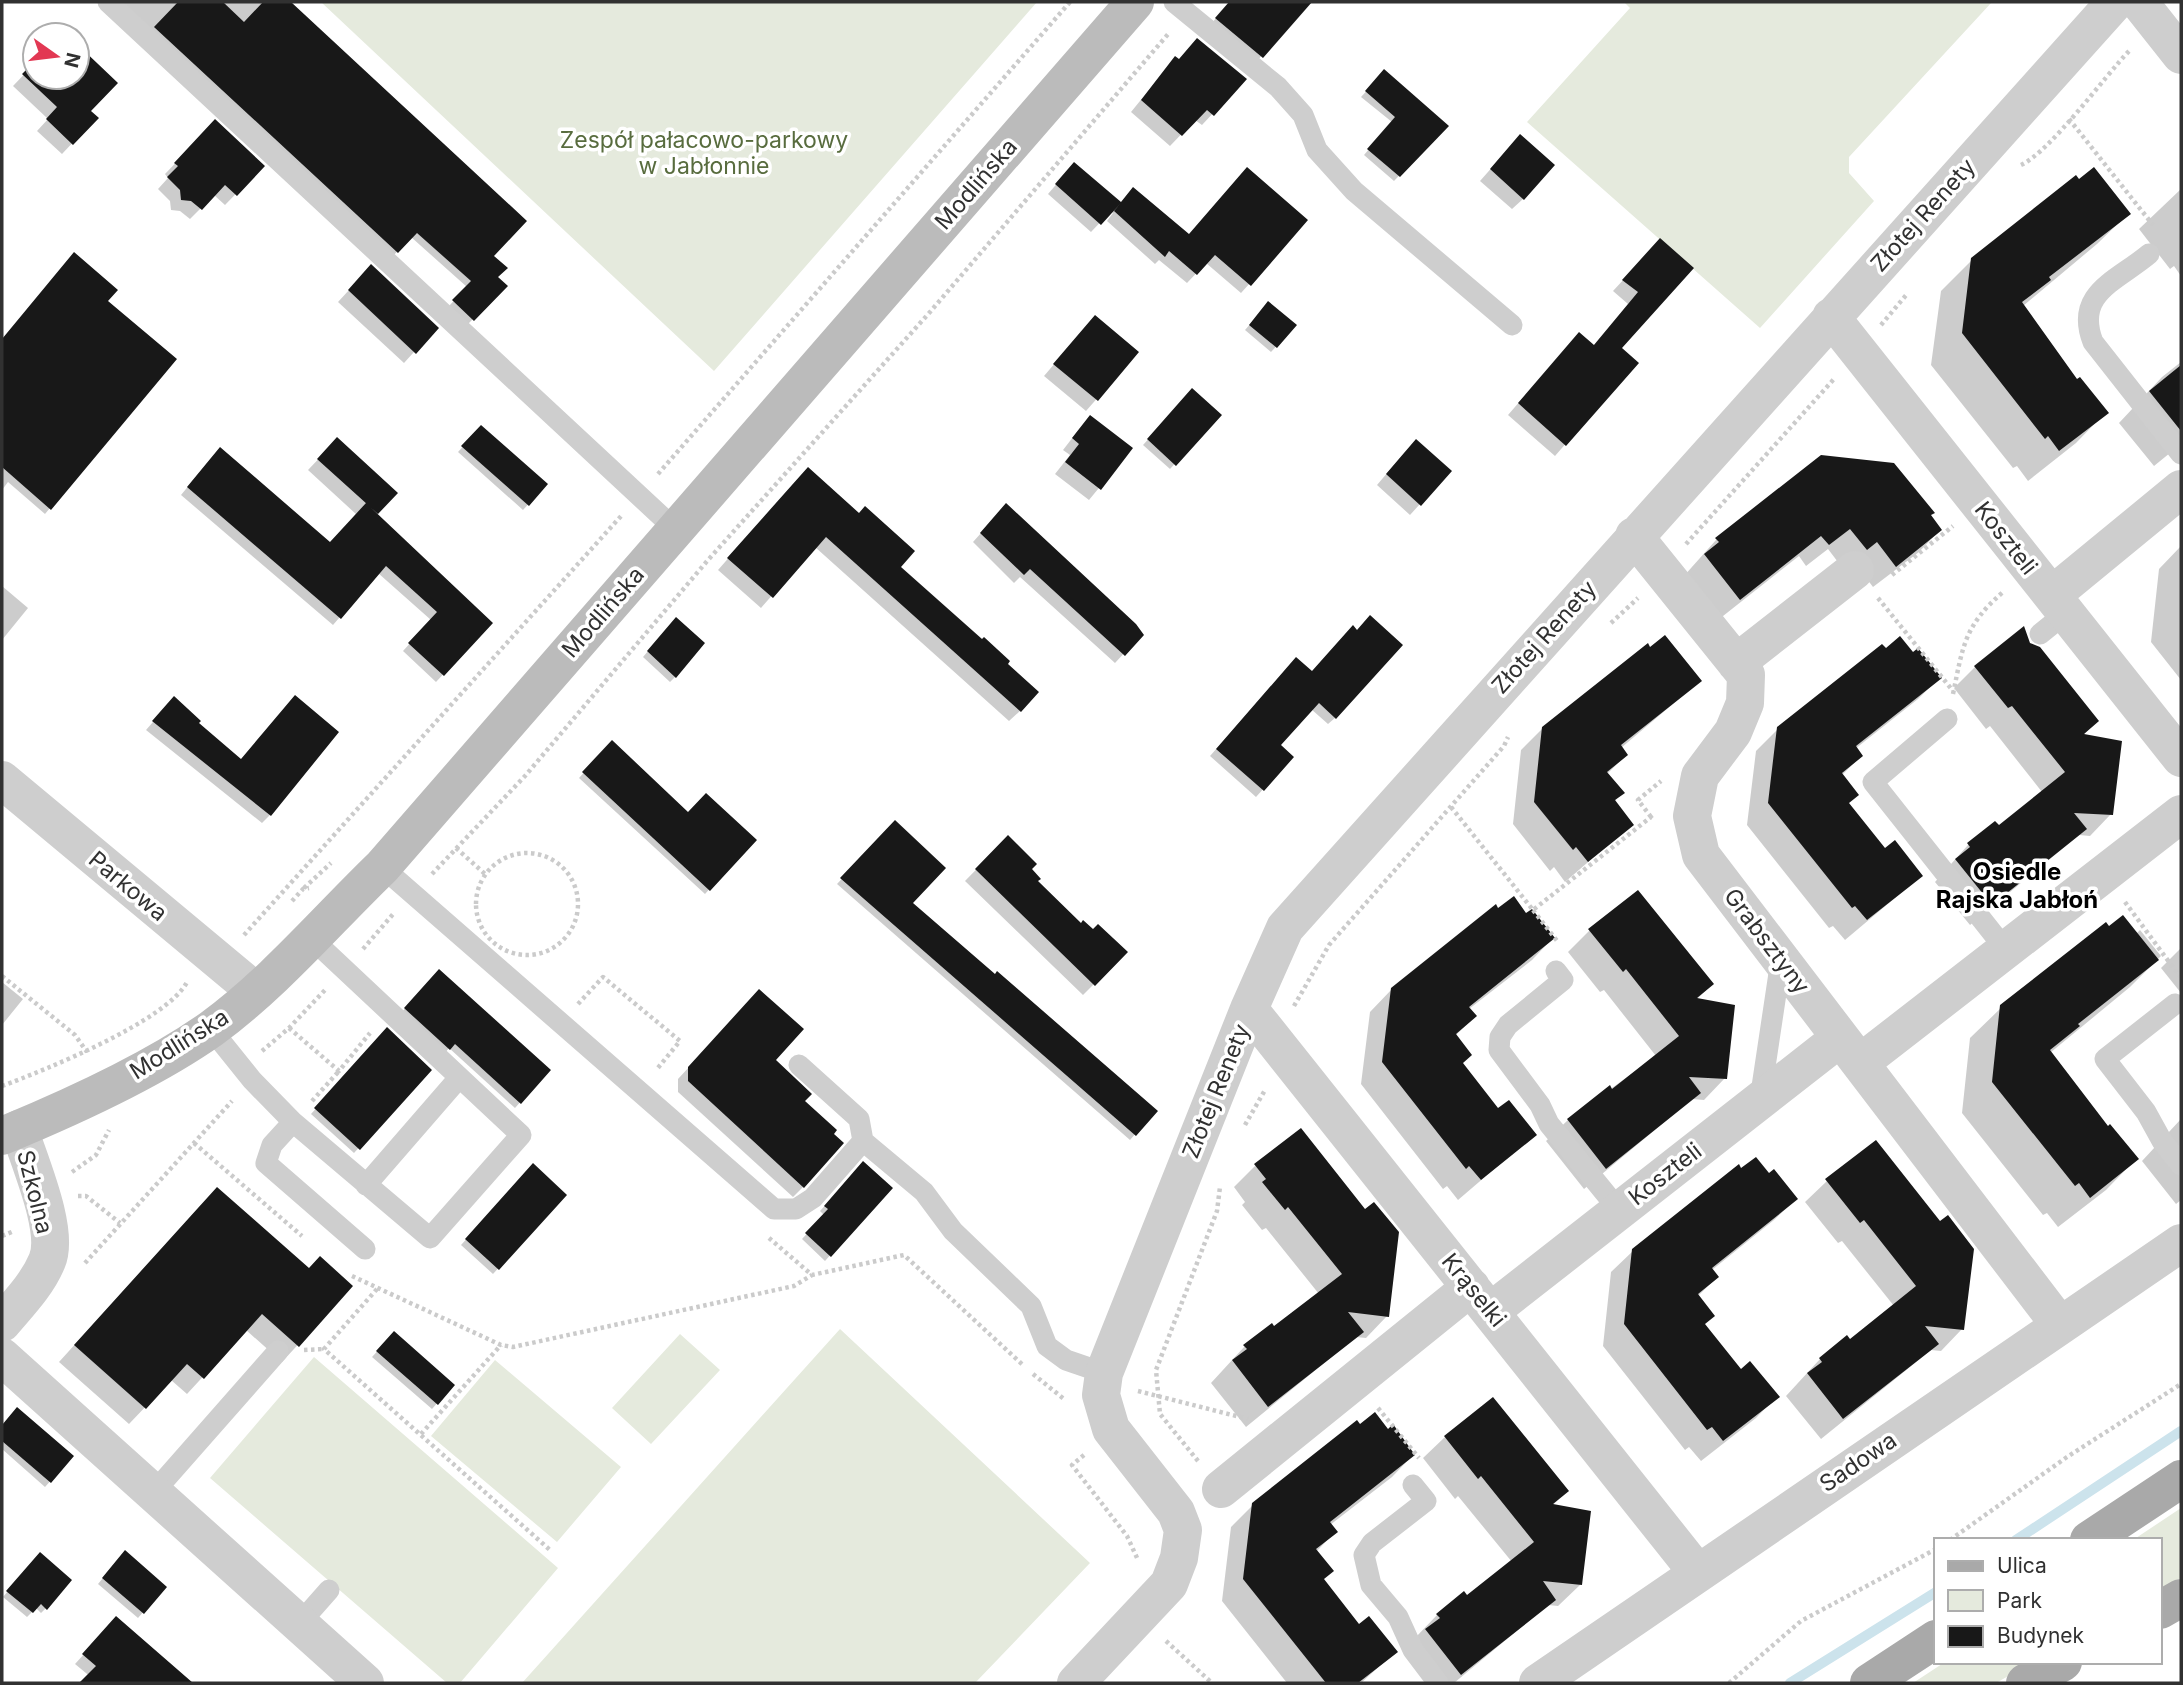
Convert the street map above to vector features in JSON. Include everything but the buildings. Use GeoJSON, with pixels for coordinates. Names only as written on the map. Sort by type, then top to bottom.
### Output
{"type":"FeatureCollection","features":[{"type":"Feature","properties":{"kind":"main road","name":"Modlińska"},"geometry":{"type":"LineString","coordinates":[[10,1133],[120,1081],[211,1029],[255,991],[382,867],[1135,2]]}},
{"type":"Feature","properties":{"kind":"main road"},"geometry":{"type":"LineString","coordinates":[[2092,1538],[2181,1479]]}},
{"type":"Feature","properties":{"kind":"main road"},"geometry":{"type":"LineString","coordinates":[[2162,1608],[2181,1598]]}},
{"type":"Feature","properties":{"kind":"main road"},"geometry":{"type":"LineString","coordinates":[[1869,1683],[1934,1640]]}},
{"type":"Feature","properties":{"kind":"main road"},"geometry":{"type":"LineString","coordinates":[[2025,1683],[2059,1664]]}},
{"type":"Feature","properties":{"kind":"street","name":"Złotej Renety"},"geometry":{"type":"LineString","coordinates":[[1107,1366],[1249,1009],[1285,928],[2115,2]]}},
{"type":"Feature","properties":{"kind":"street"},"geometry":{"type":"LineString","coordinates":[[2139,2],[2181,55]]}},
{"type":"Feature","properties":{"kind":"street","name":"Koszteli"},"geometry":{"type":"LineString","coordinates":[[1831,317],[2053,614],[2181,758]]}},
{"type":"Feature","properties":{"kind":"street"},"geometry":{"type":"LineString","coordinates":[[2053,614],[2181,489]]}},
{"type":"Feature","properties":{"kind":"street","name":"Grabsztyny"},"geometry":{"type":"LineString","coordinates":[[1634,536],[1746,674],[1745,703],[1733,732],[1700,776],[1692,816],[1701,855],[2059,1324]]}},
{"type":"Feature","properties":{"kind":"street"},"geometry":{"type":"LineString","coordinates":[[1736,663],[1864,580]]}},
{"type":"Feature","properties":{"kind":"street","name":"Parkowa"},"geometry":{"type":"LineString","coordinates":[[2,780],[255,991]]}},
{"type":"Feature","properties":{"kind":"street","name":"Koszteli"},"geometry":{"type":"LineString","coordinates":[[1221,1489],[1355,1380],[1619,1210],[1760,1101],[1850,1050],[2006,950],[2181,814]]}},
{"type":"Feature","properties":{"kind":"street","name":"Krąselki"},"geometry":{"type":"LineString","coordinates":[[1249,1009],[1697,1572]]}},
{"type":"Feature","properties":{"kind":"street","name":"Szkolna"},"geometry":{"type":"LineString","coordinates":[[2,1323],[32,1287],[48,1259],[50,1230],[10,1133]]}},
{"type":"Feature","properties":{"kind":"street","name":"Sadowa"},"geometry":{"type":"LineString","coordinates":[[1538,1683],[2181,1243]]}},
{"type":"Feature","properties":{"kind":"street"},"geometry":{"type":"LineString","coordinates":[[2,1357],[365,1683]]}},
{"type":"Feature","properties":{"kind":"street"},"geometry":{"type":"LineString","coordinates":[[1076,1683],[1169,1584],[1179,1558],[1183,1530],[1176,1512],[1111,1429],[1101,1395],[1107,1366]]}},
{"type":"Feature","properties":{"kind":"lane"},"geometry":{"type":"LineString","coordinates":[[108,2],[674,530]]}},
{"type":"Feature","properties":{"kind":"lane"},"geometry":{"type":"LineString","coordinates":[[1180,7],[1278,87],[1303,115],[1317,150],[1354,191],[1511,325]]}},
{"type":"Feature","properties":{"kind":"lane"},"geometry":{"type":"LineString","coordinates":[[2149,254],[2096,296],[2087,310],[2087,327],[2093,342],[2181,454]]}},
{"type":"Feature","properties":{"kind":"lane"},"geometry":{"type":"LineString","coordinates":[[1947,719],[1873,782],[2006,950]]}},
{"type":"Feature","properties":{"kind":"lane"},"geometry":{"type":"LineString","coordinates":[[382,867],[774,1209],[796,1209],[813,1198],[863,1141]]}},
{"type":"Feature","properties":{"kind":"lane"},"geometry":{"type":"LineString","coordinates":[[211,1029],[251,1080],[293,1122],[430,1238],[521,1135],[458,1079],[311,937]]}},
{"type":"Feature","properties":{"kind":"lane"},"geometry":{"type":"LineString","coordinates":[[1760,1101],[1781,960]]}},
{"type":"Feature","properties":{"kind":"lane"},"geometry":{"type":"LineString","coordinates":[[1556,971],[1563,980],[1508,1025],[1500,1037],[1500,1050],[1540,1105],[1549,1124],[1619,1210]]}},
{"type":"Feature","properties":{"kind":"lane"},"geometry":{"type":"LineString","coordinates":[[2175,1004],[2105,1059],[2146,1112],[2162,1141],[2181,1165]]}},
{"type":"Feature","properties":{"kind":"lane"},"geometry":{"type":"LineString","coordinates":[[799,1065],[859,1119],[863,1141],[924,1192],[953,1231],[1031,1306],[1047,1346],[1066,1360],[1107,1366]]}},
{"type":"Feature","properties":{"kind":"lane"},"geometry":{"type":"LineString","coordinates":[[366,1185],[458,1079]]}},
{"type":"Feature","properties":{"kind":"lane"},"geometry":{"type":"LineString","coordinates":[[293,1122],[272,1144],[266,1163],[365,1249]]}},
{"type":"Feature","properties":{"kind":"lane"},"geometry":{"type":"LineString","coordinates":[[153,1493],[278,1351]]}},
{"type":"Feature","properties":{"kind":"lane"},"geometry":{"type":"LineString","coordinates":[[1413,1485],[1426,1501],[1372,1543],[1364,1555],[1371,1585],[1398,1617],[1413,1650],[1438,1683]]}},
{"type":"Feature","properties":{"kind":"lane"},"geometry":{"type":"LineString","coordinates":[[299,1624],[329,1590]]}},
{"type":"Feature","properties":{"kind":"path"},"geometry":{"type":"LineString","coordinates":[[241,938],[639,496],[1070,2]]}},
{"type":"Feature","properties":{"kind":"path"},"geometry":{"type":"LineString","coordinates":[[362,950],[526,776],[708,560],[930,312],[1180,7]]}},
{"type":"Feature","properties":{"kind":"path"},"geometry":{"type":"LineString","coordinates":[[2069,119],[2158,231]]}},
{"type":"Feature","properties":{"kind":"path"},"geometry":{"type":"LineString","coordinates":[[1953,691],[1864,580],[1956,524]]}},
{"type":"Feature","properties":{"kind":"path"},"geometry":{"type":"LineString","coordinates":[[1602,630],[1623,615],[1661,571]]}},
{"type":"Feature","properties":{"kind":"path"},"geometry":{"type":"LineString","coordinates":[[1947,719],[1965,637],[1986,607],[2010,586]]}},
{"type":"Feature","properties":{"kind":"path"},"geometry":{"type":"LineString","coordinates":[[1244,1127],[1264,1095],[1288,1018],[1329,945],[1504,746],[1509,734]]}},
{"type":"Feature","properties":{"kind":"path"},"geometry":{"type":"LineString","coordinates":[[1659,827],[1638,800],[1666,777]]}},
{"type":"Feature","properties":{"kind":"path"},"geometry":{"type":"LineString","coordinates":[[1451,807],[1533,910],[1651,817]]}},
{"type":"Feature","properties":{"kind":"path"},"geometry":{"type":"LineString","coordinates":[[456,848],[485,874]]}},
{"type":"Feature","properties":{"kind":"path"},"geometry":{"type":"LineString","coordinates":[[513,954],[538,954],[561,942],[571,929],[577,913],[577,896],[570,877],[547,857],[530,853],[513,855],[498,862],[485,874],[478,889],[478,921],[486,936],[523,963]]}},
{"type":"Feature","properties":{"kind":"path"},"geometry":{"type":"LineString","coordinates":[[2103,874],[2154,937],[2181,978]]}},
{"type":"Feature","properties":{"kind":"path"},"geometry":{"type":"LineString","coordinates":[[2,1086],[87,1052],[181,995],[192,973],[178,958],[195,942]]}},
{"type":"Feature","properties":{"kind":"path"},"geometry":{"type":"LineString","coordinates":[[2,976],[75,1035],[87,1052]]}},
{"type":"Feature","properties":{"kind":"path"},"geometry":{"type":"LineString","coordinates":[[574,1008],[603,977],[680,1041],[638,1091]]}},
{"type":"Feature","properties":{"kind":"path"},"geometry":{"type":"LineString","coordinates":[[293,1122],[387,1011]]}},
{"type":"Feature","properties":{"kind":"path"},"geometry":{"type":"LineString","coordinates":[[78,1272],[251,1080],[260,1053],[289,1028],[339,1070]]}},
{"type":"Feature","properties":{"kind":"path"},"geometry":{"type":"LineString","coordinates":[[69,1185],[71,1173],[96,1155],[108,1130],[120,1124]]}},
{"type":"Feature","properties":{"kind":"path"},"geometry":{"type":"LineString","coordinates":[[194,1143],[305,1238]]}},
{"type":"Feature","properties":{"kind":"path"},"geometry":{"type":"LineString","coordinates":[[1221,1185],[1217,1211],[1156,1370],[1160,1414],[1221,1489]]}},
{"type":"Feature","properties":{"kind":"path"},"geometry":{"type":"LineString","coordinates":[[72,1196],[86,1196],[120,1223]]}},
{"type":"Feature","properties":{"kind":"path"},"geometry":{"type":"LineString","coordinates":[[342,1268],[359,1281],[501,1345],[513,1347],[794,1286],[812,1275]]}},
{"type":"Feature","properties":{"kind":"path"},"geometry":{"type":"LineString","coordinates":[[377,1289],[324,1349],[550,1550]]}},
{"type":"Feature","properties":{"kind":"path"},"geometry":{"type":"LineString","coordinates":[[421,1434],[501,1345]]}},
{"type":"Feature","properties":{"kind":"path"},"geometry":{"type":"LineString","coordinates":[[1355,1380],[1424,1464],[1413,1485]]}},
{"type":"Feature","properties":{"kind":"path"},"geometry":{"type":"LineString","coordinates":[[1953,1538],[2067,1457],[2181,1384]]}},
{"type":"Feature","properties":{"kind":"path"},"geometry":{"type":"LineString","coordinates":[[1139,1392],[1293,1431]]}},
{"type":"Feature","properties":{"kind":"path"},"geometry":{"type":"LineString","coordinates":[[1729,1683],[1801,1621],[1934,1550]]}},
{"type":"Feature","properties":{"kind":"green space","name":"Zespół pałacowo-parkowy w Jabłonnie"},"geometry":{"type":"Polygon","coordinates":[[[321,2],[1037,2],[714,371],[321,2]]]}},
{"type":"Feature","properties":{"kind":"green space"},"geometry":{"type":"Polygon","coordinates":[[[1624,2],[1992,2],[1849,157],[1849,173],[1874,201],[1760,328],[1527,122],[1630,8],[1624,2]]]}},
{"type":"Feature","properties":{"kind":"green space"},"geometry":{"type":"Polygon","coordinates":[[[840,1329],[1090,1563],[975,1683],[522,1683],[840,1329]]]}},
{"type":"Feature","properties":{"kind":"green space"},"geometry":{"type":"Polygon","coordinates":[[[680,1334],[720,1370],[651,1444],[612,1408],[680,1334]]]}},
{"type":"Feature","properties":{"kind":"green space"},"geometry":{"type":"Polygon","coordinates":[[[314,1357],[558,1568],[460,1683],[447,1683],[210,1478],[314,1357]]]}},
{"type":"Feature","properties":{"kind":"green space"},"geometry":{"type":"Polygon","coordinates":[[[495,1360],[621,1467],[557,1542],[431,1436],[495,1360]]]}},
{"type":"Feature","properties":{"kind":"green space"},"geometry":{"type":"Polygon","coordinates":[[[2181,1508],[2181,1578],[2162,1589],[2162,1538],[2136,1538],[2181,1508]]]}},
{"type":"Feature","properties":{"kind":"green space"},"geometry":{"type":"Polygon","coordinates":[[[1942,1664],[2029,1664],[1996,1683],[1913,1683],[1942,1664]]]}},
{"type":"Feature","properties":{"kind":"waterway"},"geometry":{"type":"LineString","coordinates":[[2019,1538],[2181,1431]]}},
{"type":"Feature","properties":{"kind":"waterway"},"geometry":{"type":"LineString","coordinates":[[1790,1683],[1934,1593]]}},
{"type":"Feature","properties":{"kind":"district","name":"Osiedle Rajska Jabłoń"},"geometry":{"type":"Point","coordinates":[2017,886]}}]}
